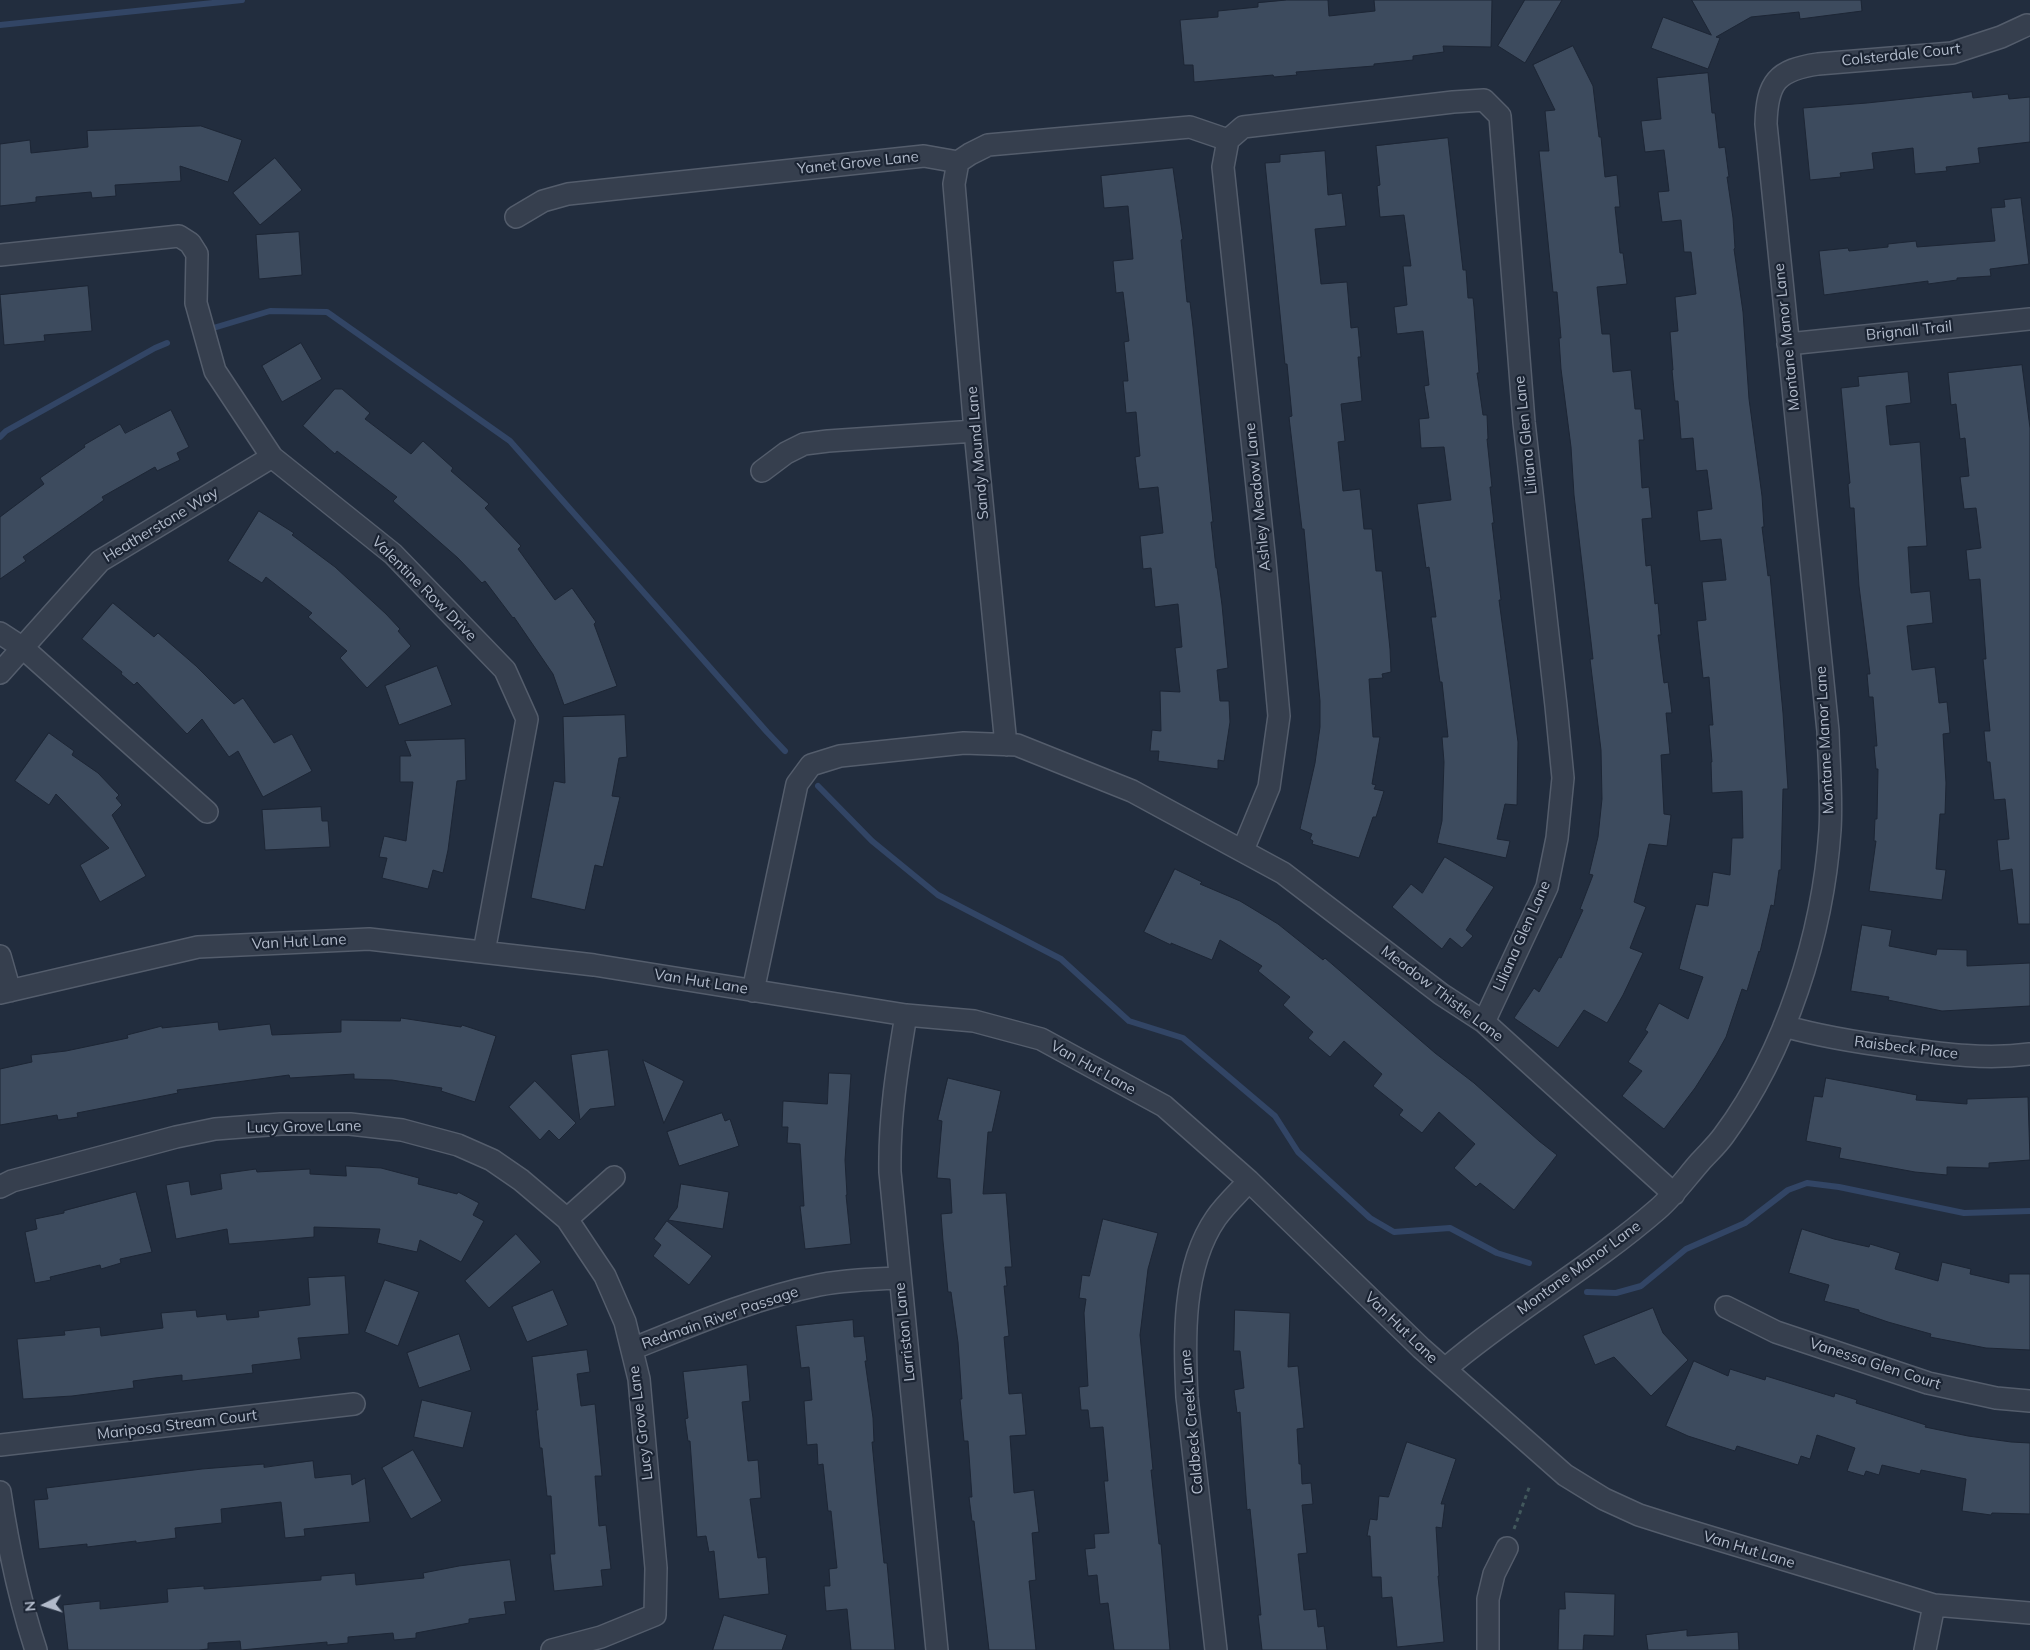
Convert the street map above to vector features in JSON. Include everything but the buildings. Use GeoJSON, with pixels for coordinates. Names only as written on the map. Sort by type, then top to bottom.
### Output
{"type":"FeatureCollection","features":[{"type":"Feature","properties":{"kind":"street","name":"Colsterdale Court"},"geometry":{"type":"LineString","coordinates":[[1776,82],[1786,72],[1798,67],[1952,53],[2001,37],[2027,25]]}},
{"type":"Feature","properties":{"kind":"street","name":"Montane Manor Lane"},"geometry":{"type":"LineString","coordinates":[[1445,1369],[1482,1337],[1605,1251],[1674,1194],[1724,1136],[1752,1092],[1784,1026],[1812,939],[1820,904],[1830,830],[1828,731],[1766,124],[1766,103],[1776,82]]}},
{"type":"Feature","properties":{"kind":"street","name":"Liliana Glen Lane"},"geometry":{"type":"LineString","coordinates":[[1228,140],[1243,127],[1461,102],[1484,100],[1500,116],[1524,422],[1556,706],[1562,778],[1557,838],[1547,887],[1484,1022]]}},
{"type":"Feature","properties":{"kind":"street"},"geometry":{"type":"LineString","coordinates":[[958,162],[988,145],[1190,127],[1228,140]]}},
{"type":"Feature","properties":{"kind":"street","name":"Ashley Meadow Lane"},"geometry":{"type":"LineString","coordinates":[[1228,140],[1223,166],[1265,562],[1279,716],[1269,787],[1243,850]]}},
{"type":"Feature","properties":{"kind":"street","name":"Yanet Grove Lane"},"geometry":{"type":"LineString","coordinates":[[516,217],[543,202],[568,194],[924,156],[958,162]]}},
{"type":"Feature","properties":{"kind":"street","name":"Sandy Mound Lane"},"geometry":{"type":"LineString","coordinates":[[958,162],[954,184],[975,431],[1006,745]]}},
{"type":"Feature","properties":{"kind":"street","name":"Valentine Row Drive"},"geometry":{"type":"LineString","coordinates":[[0,255],[179,236],[190,243],[197,254],[196,303],[215,372],[272,457],[399,561],[505,670],[527,719],[484,952]]}},
{"type":"Feature","properties":{"kind":"street","name":"Brignall Trail"},"geometry":{"type":"LineString","coordinates":[[1788,344],[2030,319]]}},
{"type":"Feature","properties":{"kind":"street"},"geometry":{"type":"LineString","coordinates":[[762,471],[786,453],[804,444],[975,431]]}},
{"type":"Feature","properties":{"kind":"street","name":"Heatherstone Way"},"geometry":{"type":"LineString","coordinates":[[0,673],[100,561],[272,457]]}},
{"type":"Feature","properties":{"kind":"street"},"geometry":{"type":"LineString","coordinates":[[0,634],[23,648],[206,812]]}},
{"type":"Feature","properties":{"kind":"street","name":"Meadow Thistle Lane"},"geometry":{"type":"LineString","coordinates":[[753,991],[797,784],[811,765],[840,756],[964,743],[1017,745],[1132,791],[1282,873],[1441,994],[1484,1022],[1674,1194]]}},
{"type":"Feature","properties":{"kind":"street","name":"Van Hut Lane"},"geometry":{"type":"LineString","coordinates":[[5,992],[198,946],[370,939],[594,965],[906,1015],[974,1021],[1041,1039],[1164,1106],[1249,1181],[1421,1348],[1564,1475],[1604,1500],[1639,1515],[1680,1528],[1934,1604],[2030,1614]]}},
{"type":"Feature","properties":{"kind":"street"},"geometry":{"type":"LineString","coordinates":[[0,956],[5,992]]}},
{"type":"Feature","properties":{"kind":"street","name":"Larriston Lane"},"geometry":{"type":"LineString","coordinates":[[906,1015],[894,1085],[889,1134],[890,1172],[937,1650]]}},
{"type":"Feature","properties":{"kind":"street","name":"Raisbeck Place"},"geometry":{"type":"LineString","coordinates":[[1784,1026],[1820,1036],[1925,1051],[1982,1057],[2030,1054]]}},
{"type":"Feature","properties":{"kind":"street","name":"Lucy Grove Lane"},"geometry":{"type":"LineString","coordinates":[[0,1187],[12,1181],[167,1139],[215,1129],[281,1124],[350,1124],[402,1130],[458,1145],[492,1160],[521,1180],[567,1219],[606,1276],[625,1322],[639,1379],[656,1558],[655,1615],[601,1637],[552,1650]]}},
{"type":"Feature","properties":{"kind":"street"},"geometry":{"type":"LineString","coordinates":[[567,1219],[614,1177]]}},
{"type":"Feature","properties":{"kind":"street","name":"Caldbeck Creek Lane"},"geometry":{"type":"LineString","coordinates":[[1216,1650],[1187,1397],[1185,1359],[1186,1317],[1192,1277],[1204,1241],[1216,1217],[1249,1181]]}},
{"type":"Feature","properties":{"kind":"street","name":"Redmain River Passage"},"geometry":{"type":"LineString","coordinates":[[632,1349],[717,1316],[793,1292],[845,1282],[899,1278]]}},
{"type":"Feature","properties":{"kind":"street","name":"Vanessa Glen Court"},"geometry":{"type":"LineString","coordinates":[[1726,1307],[1776,1332],[1928,1383],[1996,1398],[2030,1401]]}},
{"type":"Feature","properties":{"kind":"street","name":"Mariposa Stream Court"},"geometry":{"type":"LineString","coordinates":[[0,1445],[354,1404]]}},
{"type":"Feature","properties":{"kind":"street"},"geometry":{"type":"LineString","coordinates":[[0,1492],[16,1572],[29,1629],[36,1650]]}},
{"type":"Feature","properties":{"kind":"street"},"geometry":{"type":"LineString","coordinates":[[1488,1650],[1488,1599],[1494,1574],[1507,1548]]}},
{"type":"Feature","properties":{"kind":"street"},"geometry":{"type":"LineString","coordinates":[[1925,1650],[1934,1604]]}},
{"type":"Feature","properties":{"kind":"path"},"geometry":{"type":"LineString","coordinates":[[1507,1548],[1530,1485]]}},
{"type":"Feature","properties":{"kind":"waterway"},"geometry":{"type":"LineString","coordinates":[[0,25],[242,0]]}},
{"type":"Feature","properties":{"kind":"waterway"},"geometry":{"type":"LineString","coordinates":[[210,329],[270,311],[327,312],[510,441],[785,751]]}},
{"type":"Feature","properties":{"kind":"waterway"},"geometry":{"type":"LineString","coordinates":[[0,437],[6,431],[167,343]]}},
{"type":"Feature","properties":{"kind":"waterway"},"geometry":{"type":"LineString","coordinates":[[818,786],[872,841],[938,895],[1061,959],[1129,1021],[1183,1038],[1275,1116],[1298,1152],[1370,1218],[1394,1232],[1450,1228],[1497,1253],[1529,1263]]}},
{"type":"Feature","properties":{"kind":"waterway"},"geometry":{"type":"LineString","coordinates":[[1587,1292],[1616,1293],[1641,1286],[1686,1249],[1745,1223],[1788,1190],[1807,1183],[1839,1187],[1964,1213],[2030,1211]]}}]}
